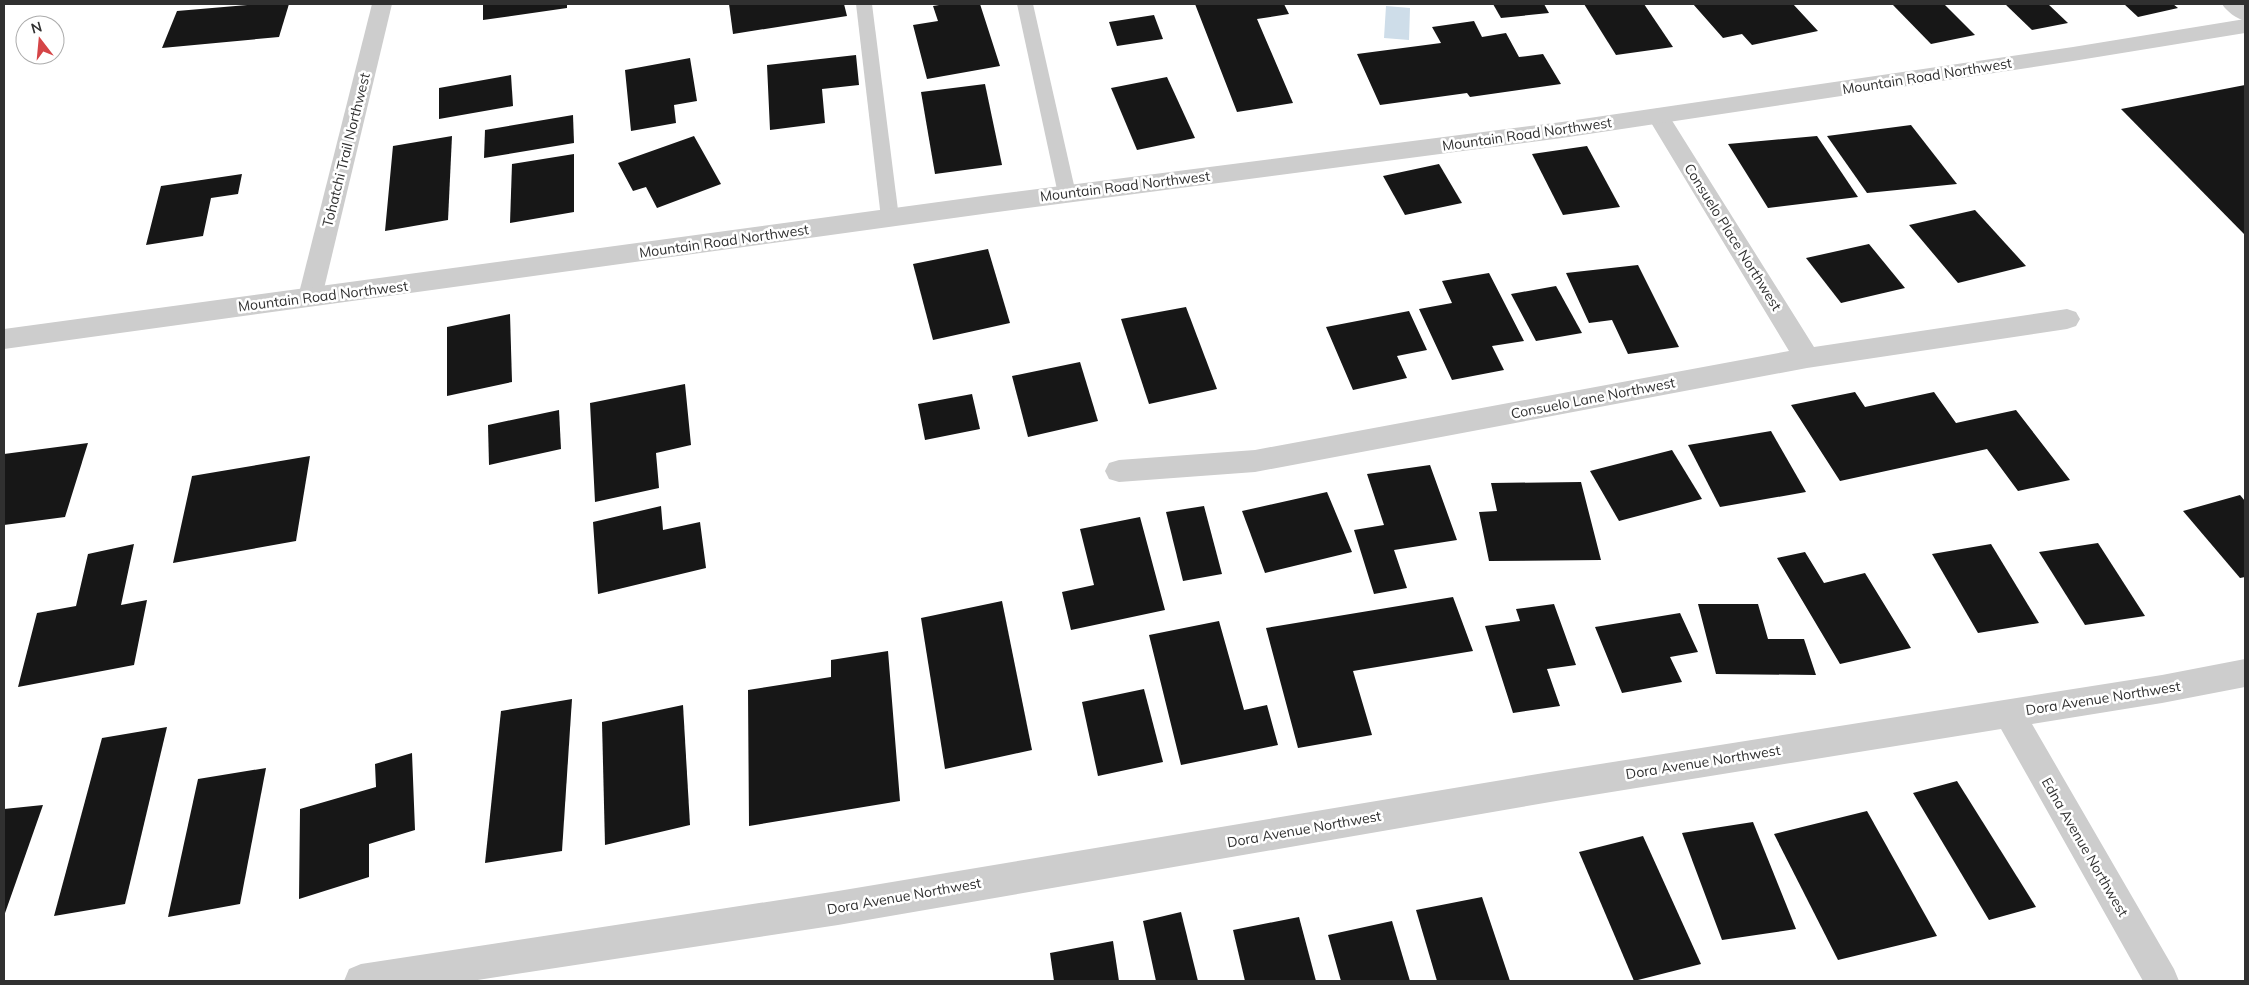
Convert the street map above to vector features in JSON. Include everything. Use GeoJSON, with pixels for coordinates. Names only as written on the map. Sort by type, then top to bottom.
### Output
{"type":"FeatureCollection","features":[{"type":"Feature","properties":{"kind":"street","name":"Tohatchi Trail Northwest"},"geometry":{"type":"LineString","coordinates":[[310,297],[382,4]]}},
{"type":"Feature","properties":{"kind":"street"},"geometry":{"type":"LineString","coordinates":[[2232,4],[2245,14]]}},
{"type":"Feature","properties":{"kind":"street","name":"Mountain Road Northwest"},"geometry":{"type":"LineString","coordinates":[[4,339],[1067,194],[1658,116],[2073,54],[2245,26]]}},
{"type":"Feature","properties":{"kind":"street","name":"Consuelo Place Northwest"},"geometry":{"type":"LineString","coordinates":[[1658,116],[1807,358]]}},
{"type":"Feature","properties":{"kind":"street","name":"Consuelo Lane Northwest"},"geometry":{"type":"LineString","coordinates":[[1119,470],[1254,461],[1807,358],[2067,318]]}},
{"type":"Feature","properties":{"kind":"street","name":"Dora Avenue Northwest"},"geometry":{"type":"LineString","coordinates":[[361,981],[838,908],[1546,788],[2009,714],[2245,673]]}},
{"type":"Feature","properties":{"kind":"street","name":"Edna Avenue Northwest"},"geometry":{"type":"LineString","coordinates":[[2009,714],[2162,981]]}},
{"type":"Feature","properties":{"kind":"lane"},"geometry":{"type":"LineString","coordinates":[[864,4],[890,218]]}},
{"type":"Feature","properties":{"kind":"lane"},"geometry":{"type":"LineString","coordinates":[[1025,4],[1067,194]]}},
{"type":"Feature","properties":{"kind":"water"},"geometry":{"type":"Polygon","coordinates":[[[1386,6],[1410,8],[1409,40],[1384,38],[1386,6]]]}},
{"type":"Feature","properties":{"kind":"building"},"geometry":{"type":"Polygon","coordinates":[[[260,4],[289,4],[279,37],[162,48],[177,11],[260,4]]]}},
{"type":"Feature","properties":{"kind":"building"},"geometry":{"type":"Polygon","coordinates":[[[483,4],[567,4],[567,8],[483,20],[483,4]]]}},
{"type":"Feature","properties":{"kind":"building"},"geometry":{"type":"Polygon","coordinates":[[[729,4],[844,4],[847,16],[733,34],[729,4]]]}},
{"type":"Feature","properties":{"kind":"building"},"geometry":{"type":"Polygon","coordinates":[[[980,4],[1000,66],[927,79],[913,25],[938,21],[933,6],[980,4]]]}},
{"type":"Feature","properties":{"kind":"building"},"geometry":{"type":"Polygon","coordinates":[[[1195,4],[1284,4],[1289,14],[1257,19],[1293,103],[1237,112],[1195,4]]]}},
{"type":"Feature","properties":{"kind":"building"},"geometry":{"type":"Polygon","coordinates":[[[1493,4],[1544,4],[1549,13],[1501,18],[1493,4]]]}},
{"type":"Feature","properties":{"kind":"building"},"geometry":{"type":"Polygon","coordinates":[[[1584,4],[1644,4],[1673,47],[1616,55],[1584,4]]]}},
{"type":"Feature","properties":{"kind":"building"},"geometry":{"type":"Polygon","coordinates":[[[1693,4],[1793,4],[1818,31],[1752,45],[1742,34],[1723,38],[1693,4]]]}},
{"type":"Feature","properties":{"kind":"building"},"geometry":{"type":"Polygon","coordinates":[[[1892,4],[1944,4],[1975,35],[1931,44],[1892,4]]]}},
{"type":"Feature","properties":{"kind":"building"},"geometry":{"type":"Polygon","coordinates":[[[2005,4],[2048,4],[2068,23],[2032,30],[2005,4]]]}},
{"type":"Feature","properties":{"kind":"building"},"geometry":{"type":"Polygon","coordinates":[[[2124,4],[2173,4],[2178,8],[2138,17],[2124,4]]]}},
{"type":"Feature","properties":{"kind":"building"},"geometry":{"type":"Polygon","coordinates":[[[1154,15],[1163,39],[1117,46],[1109,22],[1154,15]]]}},
{"type":"Feature","properties":{"kind":"building"},"geometry":{"type":"Polygon","coordinates":[[[1474,21],[1482,37],[1506,33],[1519,57],[1543,54],[1561,84],[1470,97],[1467,93],[1380,105],[1357,54],[1441,43],[1432,27],[1474,21]]]}},
{"type":"Feature","properties":{"kind":"building"},"geometry":{"type":"Polygon","coordinates":[[[856,55],[859,85],[822,89],[825,123],[770,130],[767,65],[856,55]]]}},
{"type":"Feature","properties":{"kind":"building"},"geometry":{"type":"Polygon","coordinates":[[[690,58],[697,101],[674,105],[676,123],[631,131],[625,70],[690,58]]]}},
{"type":"Feature","properties":{"kind":"building"},"geometry":{"type":"Polygon","coordinates":[[[511,75],[513,106],[439,119],[439,88],[511,75]]]}},
{"type":"Feature","properties":{"kind":"building"},"geometry":{"type":"Polygon","coordinates":[[[1167,77],[1195,138],[1137,150],[1111,88],[1167,77]]]}},
{"type":"Feature","properties":{"kind":"building"},"geometry":{"type":"Polygon","coordinates":[[[985,84],[1002,165],[935,174],[921,92],[985,84]]]}},
{"type":"Feature","properties":{"kind":"building"},"geometry":{"type":"Polygon","coordinates":[[[2245,85],[2245,235],[2121,109],[2245,85]]]}},
{"type":"Feature","properties":{"kind":"building"},"geometry":{"type":"Polygon","coordinates":[[[573,115],[574,143],[484,158],[485,130],[573,115]]]}},
{"type":"Feature","properties":{"kind":"building"},"geometry":{"type":"Polygon","coordinates":[[[1911,125],[1957,184],[1867,193],[1827,136],[1911,125]]]}},
{"type":"Feature","properties":{"kind":"building"},"geometry":{"type":"Polygon","coordinates":[[[452,136],[448,220],[385,231],[393,146],[452,136]]]}},
{"type":"Feature","properties":{"kind":"building"},"geometry":{"type":"Polygon","coordinates":[[[694,136],[721,184],[657,208],[646,187],[633,191],[618,163],[694,136]]]}},
{"type":"Feature","properties":{"kind":"building"},"geometry":{"type":"Polygon","coordinates":[[[1817,136],[1858,197],[1768,208],[1728,144],[1817,136]]]}},
{"type":"Feature","properties":{"kind":"building"},"geometry":{"type":"Polygon","coordinates":[[[1587,146],[1620,207],[1563,215],[1532,154],[1587,146]]]}},
{"type":"Feature","properties":{"kind":"building"},"geometry":{"type":"Polygon","coordinates":[[[574,154],[574,212],[510,223],[512,164],[574,154]]]}},
{"type":"Feature","properties":{"kind":"building"},"geometry":{"type":"Polygon","coordinates":[[[1439,164],[1462,203],[1405,215],[1383,176],[1439,164]]]}},
{"type":"Feature","properties":{"kind":"building"},"geometry":{"type":"Polygon","coordinates":[[[242,174],[238,194],[211,198],[203,236],[146,245],[161,186],[242,174]]]}},
{"type":"Feature","properties":{"kind":"building"},"geometry":{"type":"Polygon","coordinates":[[[1975,210],[2026,266],[1958,283],[1909,225],[1975,210]]]}},
{"type":"Feature","properties":{"kind":"building"},"geometry":{"type":"Polygon","coordinates":[[[1869,244],[1905,288],[1841,303],[1806,258],[1869,244]]]}},
{"type":"Feature","properties":{"kind":"building"},"geometry":{"type":"Polygon","coordinates":[[[988,249],[1010,323],[933,340],[913,264],[988,249]]]}},
{"type":"Feature","properties":{"kind":"building"},"geometry":{"type":"Polygon","coordinates":[[[1638,265],[1679,347],[1628,354],[1612,320],[1589,323],[1566,273],[1638,265]]]}},
{"type":"Feature","properties":{"kind":"building"},"geometry":{"type":"Polygon","coordinates":[[[1489,273],[1524,341],[1492,346],[1504,370],[1452,380],[1419,309],[1452,303],[1442,281],[1489,273]]]}},
{"type":"Feature","properties":{"kind":"building"},"geometry":{"type":"Polygon","coordinates":[[[1556,286],[1582,333],[1536,341],[1511,294],[1556,286]]]}},
{"type":"Feature","properties":{"kind":"building"},"geometry":{"type":"Polygon","coordinates":[[[1186,307],[1217,389],[1149,404],[1121,319],[1186,307]]]}},
{"type":"Feature","properties":{"kind":"building"},"geometry":{"type":"Polygon","coordinates":[[[1409,311],[1427,350],[1397,356],[1407,378],[1353,390],[1326,327],[1409,311]]]}},
{"type":"Feature","properties":{"kind":"building"},"geometry":{"type":"Polygon","coordinates":[[[510,314],[512,382],[447,396],[447,327],[510,314]]]}},
{"type":"Feature","properties":{"kind":"building"},"geometry":{"type":"Polygon","coordinates":[[[1080,362],[1098,421],[1028,437],[1012,376],[1080,362]]]}},
{"type":"Feature","properties":{"kind":"building"},"geometry":{"type":"Polygon","coordinates":[[[685,384],[691,445],[656,453],[659,488],[595,502],[590,403],[685,384]]]}},
{"type":"Feature","properties":{"kind":"building"},"geometry":{"type":"Polygon","coordinates":[[[1855,392],[1865,407],[1934,392],[1956,423],[2016,410],[2070,480],[2018,491],[1987,449],[1840,481],[1791,405],[1855,392]]]}},
{"type":"Feature","properties":{"kind":"building"},"geometry":{"type":"Polygon","coordinates":[[[972,394],[980,429],[925,440],[918,404],[972,394]]]}},
{"type":"Feature","properties":{"kind":"building"},"geometry":{"type":"Polygon","coordinates":[[[559,410],[561,449],[489,465],[488,425],[559,410]]]}},
{"type":"Feature","properties":{"kind":"building"},"geometry":{"type":"Polygon","coordinates":[[[1771,431],[1806,492],[1720,507],[1688,445],[1771,431]]]}},
{"type":"Feature","properties":{"kind":"building"},"geometry":{"type":"Polygon","coordinates":[[[88,443],[65,517],[4,525],[4,454],[88,443]]]}},
{"type":"Feature","properties":{"kind":"building"},"geometry":{"type":"Polygon","coordinates":[[[1672,450],[1702,499],[1619,521],[1590,471],[1672,450]]]}},
{"type":"Feature","properties":{"kind":"building"},"geometry":{"type":"Polygon","coordinates":[[[310,456],[296,541],[173,563],[192,476],[310,456]]]}},
{"type":"Feature","properties":{"kind":"building"},"geometry":{"type":"Polygon","coordinates":[[[1430,465],[1457,540],[1394,550],[1407,588],[1374,594],[1354,530],[1384,525],[1367,474],[1430,465]]]}},
{"type":"Feature","properties":{"kind":"building"},"geometry":{"type":"Polygon","coordinates":[[[1581,482],[1601,560],[1489,561],[1479,512],[1497,511],[1491,483],[1581,482]]]}},
{"type":"Feature","properties":{"kind":"building"},"geometry":{"type":"Polygon","coordinates":[[[1327,492],[1352,552],[1265,573],[1242,511],[1327,492]]]}},
{"type":"Feature","properties":{"kind":"building"},"geometry":{"type":"Polygon","coordinates":[[[2240,495],[2245,501],[2245,577],[2240,578],[2183,511],[2240,495]]]}},
{"type":"Feature","properties":{"kind":"building"},"geometry":{"type":"Polygon","coordinates":[[[661,506],[663,530],[700,522],[706,568],[598,594],[593,522],[661,506]]]}},
{"type":"Feature","properties":{"kind":"building"},"geometry":{"type":"Polygon","coordinates":[[[1204,506],[1222,574],[1183,581],[1166,512],[1204,506]]]}},
{"type":"Feature","properties":{"kind":"building"},"geometry":{"type":"Polygon","coordinates":[[[1140,517],[1165,610],[1071,630],[1062,592],[1094,585],[1080,529],[1140,517]]]}},
{"type":"Feature","properties":{"kind":"building"},"geometry":{"type":"Polygon","coordinates":[[[2098,543],[2145,616],[2085,625],[2039,552],[2098,543]]]}},
{"type":"Feature","properties":{"kind":"building"},"geometry":{"type":"Polygon","coordinates":[[[134,544],[121,605],[147,600],[134,665],[18,687],[37,613],[76,606],[88,554],[134,544]]]}},
{"type":"Feature","properties":{"kind":"building"},"geometry":{"type":"Polygon","coordinates":[[[1991,544],[2039,623],[1978,633],[1932,554],[1991,544]]]}},
{"type":"Feature","properties":{"kind":"building"},"geometry":{"type":"Polygon","coordinates":[[[1805,552],[1824,583],[1865,573],[1911,648],[1840,664],[1777,558],[1805,552]]]}},
{"type":"Feature","properties":{"kind":"building"},"geometry":{"type":"Polygon","coordinates":[[[1453,597],[1473,651],[1353,671],[1372,735],[1298,748],[1266,628],[1453,597]]]}},
{"type":"Feature","properties":{"kind":"building"},"geometry":{"type":"Polygon","coordinates":[[[1002,601],[1032,750],[945,769],[921,618],[1002,601]]]}},
{"type":"Feature","properties":{"kind":"building"},"geometry":{"type":"Polygon","coordinates":[[[1554,604],[1576,665],[1547,669],[1560,706],[1513,713],[1485,626],[1520,621],[1516,609],[1554,604]]]}},
{"type":"Feature","properties":{"kind":"building"},"geometry":{"type":"Polygon","coordinates":[[[1698,604],[1758,604],[1768,639],[1804,639],[1816,675],[1716,674],[1698,604]]]}},
{"type":"Feature","properties":{"kind":"building"},"geometry":{"type":"Polygon","coordinates":[[[1680,613],[1698,652],[1670,657],[1682,682],[1622,693],[1595,627],[1680,613]]]}},
{"type":"Feature","properties":{"kind":"building"},"geometry":{"type":"Polygon","coordinates":[[[1219,621],[1244,710],[1267,705],[1278,745],[1181,765],[1149,635],[1219,621]]]}},
{"type":"Feature","properties":{"kind":"building"},"geometry":{"type":"Polygon","coordinates":[[[888,651],[900,801],[749,826],[748,690],[831,677],[831,660],[888,651]]]}},
{"type":"Feature","properties":{"kind":"building"},"geometry":{"type":"Polygon","coordinates":[[[1144,689],[1163,762],[1098,776],[1082,702],[1144,689]]]}},
{"type":"Feature","properties":{"kind":"building"},"geometry":{"type":"Polygon","coordinates":[[[572,699],[562,851],[485,863],[501,711],[572,699]]]}},
{"type":"Feature","properties":{"kind":"building"},"geometry":{"type":"Polygon","coordinates":[[[683,705],[690,825],[605,845],[602,722],[683,705]]]}},
{"type":"Feature","properties":{"kind":"building"},"geometry":{"type":"Polygon","coordinates":[[[167,727],[125,904],[54,916],[102,738],[167,727]]]}},
{"type":"Feature","properties":{"kind":"building"},"geometry":{"type":"Polygon","coordinates":[[[412,753],[415,830],[369,844],[369,877],[299,899],[300,809],[376,787],[375,764],[412,753]]]}},
{"type":"Feature","properties":{"kind":"building"},"geometry":{"type":"Polygon","coordinates":[[[266,768],[240,904],[168,917],[198,779],[266,768]]]}},
{"type":"Feature","properties":{"kind":"building"},"geometry":{"type":"Polygon","coordinates":[[[1957,781],[2036,907],[1989,920],[1913,793],[1957,781]]]}},
{"type":"Feature","properties":{"kind":"building"},"geometry":{"type":"Polygon","coordinates":[[[43,805],[4,916],[4,809],[43,805]]]}},
{"type":"Feature","properties":{"kind":"building"},"geometry":{"type":"Polygon","coordinates":[[[1867,811],[1937,936],[1838,960],[1774,834],[1867,811]]]}},
{"type":"Feature","properties":{"kind":"building"},"geometry":{"type":"Polygon","coordinates":[[[1753,822],[1796,929],[1722,940],[1682,833],[1753,822]]]}},
{"type":"Feature","properties":{"kind":"building"},"geometry":{"type":"Polygon","coordinates":[[[1643,836],[1701,964],[1634,981],[1579,852],[1643,836]]]}},
{"type":"Feature","properties":{"kind":"building"},"geometry":{"type":"Polygon","coordinates":[[[1482,897],[1510,981],[1437,981],[1416,910],[1482,897]]]}},
{"type":"Feature","properties":{"kind":"building"},"geometry":{"type":"Polygon","coordinates":[[[1181,912],[1198,981],[1156,981],[1143,921],[1181,912]]]}},
{"type":"Feature","properties":{"kind":"building"},"geometry":{"type":"Polygon","coordinates":[[[1299,917],[1316,981],[1245,981],[1233,930],[1299,917]]]}},
{"type":"Feature","properties":{"kind":"building"},"geometry":{"type":"Polygon","coordinates":[[[1392,921],[1410,981],[1341,981],[1328,935],[1392,921]]]}},
{"type":"Feature","properties":{"kind":"building"},"geometry":{"type":"Polygon","coordinates":[[[1113,941],[1119,981],[1054,981],[1050,953],[1113,941]]]}}]}
